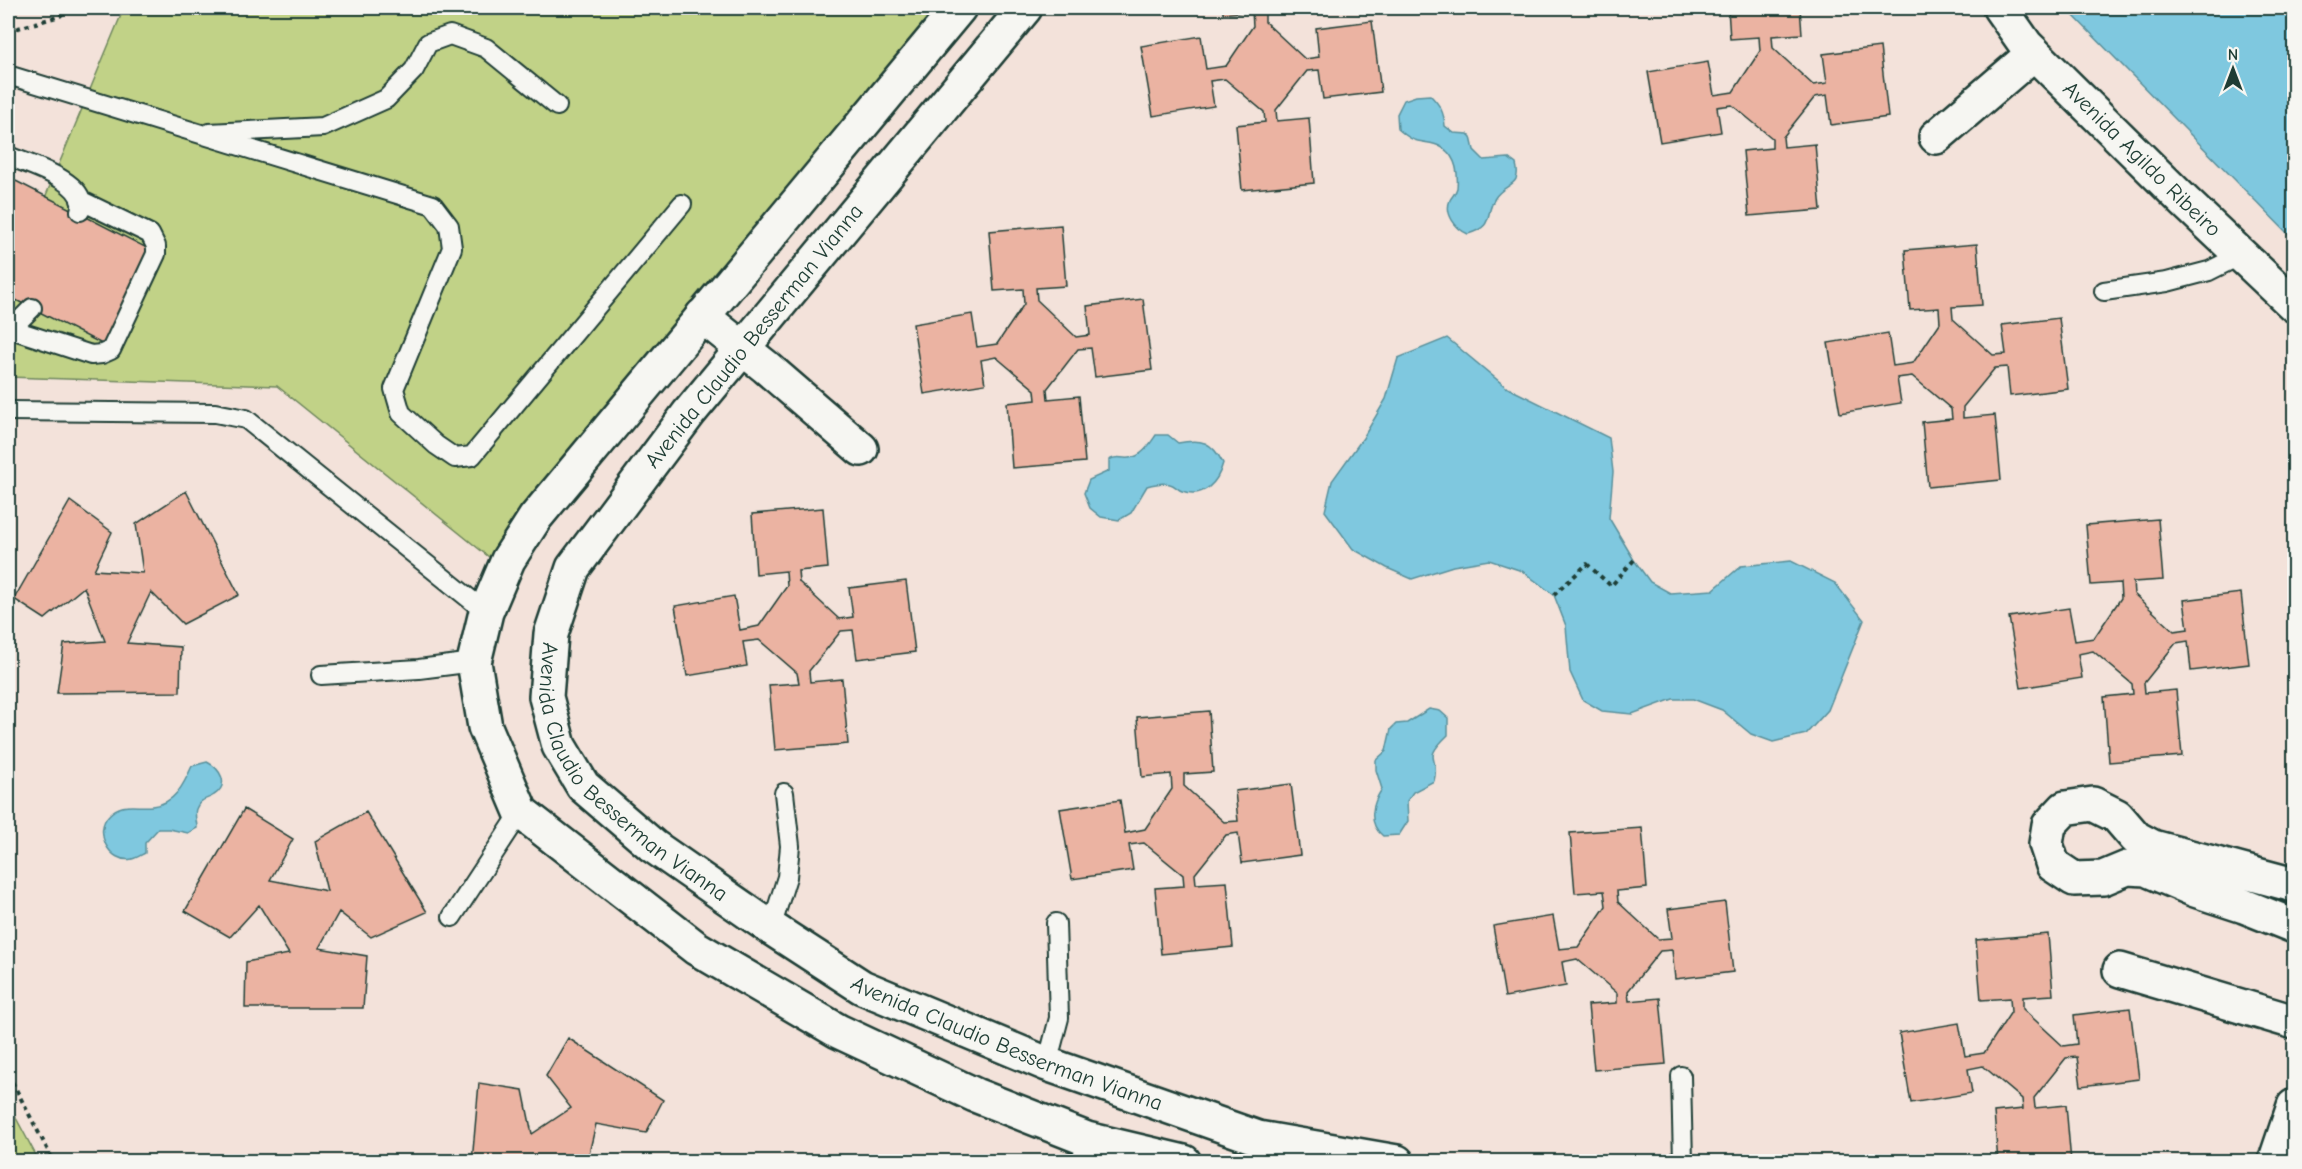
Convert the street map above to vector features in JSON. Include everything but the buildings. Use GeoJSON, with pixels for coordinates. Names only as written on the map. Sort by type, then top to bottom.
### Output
{"type":"FeatureCollection","features":[{"type":"Feature","properties":{"kind":"street"},"geometry":{"type":"LineString","coordinates":[[959,8],[535,518],[508,560],[486,612],[474,662],[485,727],[521,812],[696,948],[838,1031],[975,1095],[1084,1150],[1184,1161]]}},
{"type":"Feature","properties":{"kind":"street","name":"Avenida Claudio Besserman Vianna"},"geometry":{"type":"LineString","coordinates":[[1025,8],[689,413],[573,568],[550,634],[546,697],[559,746],[584,786],[653,846],[771,928],[862,987],[1047,1064],[1258,1138],[1397,1161]]}},
{"type":"Feature","properties":{"kind":"street","name":"Avenida Agildo Ribeiro"},"geometry":{"type":"LineString","coordinates":[[2000,8],[2034,53],[2295,305]]}},
{"type":"Feature","properties":{"kind":"street"},"geometry":{"type":"LineString","coordinates":[[1936,137],[2034,53]]}},
{"type":"Feature","properties":{"kind":"street"},"geometry":{"type":"LineString","coordinates":[[702,316],[861,449]]}},
{"type":"Feature","properties":{"kind":"street"},"geometry":{"type":"LineString","coordinates":[[2295,885],[2153,847],[2136,838],[2117,816],[2092,804],[2065,808],[2049,825],[2046,844],[2053,866],[2074,879],[2103,878],[2127,868],[2145,869],[2195,890],[2295,926]]}},
{"type":"Feature","properties":{"kind":"street"},"geometry":{"type":"LineString","coordinates":[[2120,970],[2295,1022]]}},
{"type":"Feature","properties":{"kind":"street"},"geometry":{"type":"LineString","coordinates":[[838,1031],[862,987]]}},
{"type":"Feature","properties":{"kind":"street"},"geometry":{"type":"LineString","coordinates":[[2275,1161],[2295,1106]]}},
{"type":"Feature","properties":{"kind":"lane"},"geometry":{"type":"LineString","coordinates":[[195,134],[322,127],[386,99],[414,70],[428,43],[450,35],[486,48],[557,106]]}},
{"type":"Feature","properties":{"kind":"lane"},"geometry":{"type":"LineString","coordinates":[[8,75],[433,205],[450,226],[452,248],[394,389],[401,413],[436,445],[455,458],[472,456],[682,204]]}},
{"type":"Feature","properties":{"kind":"lane"},"geometry":{"type":"LineString","coordinates":[[8,156],[68,182],[79,193],[80,207],[150,234],[156,246],[156,254],[111,350],[91,356],[9,329],[32,308]]}},
{"type":"Feature","properties":{"kind":"lane"},"geometry":{"type":"LineString","coordinates":[[2104,291],[2167,282],[2209,272],[2241,255]]}},
{"type":"Feature","properties":{"kind":"lane"},"geometry":{"type":"LineString","coordinates":[[8,411],[215,413],[246,419],[486,612]]}},
{"type":"Feature","properties":{"kind":"lane"},"geometry":{"type":"LineString","coordinates":[[321,675],[419,669],[474,662]]}},
{"type":"Feature","properties":{"kind":"lane"},"geometry":{"type":"LineString","coordinates":[[771,928],[787,877],[790,846],[784,792]]}},
{"type":"Feature","properties":{"kind":"lane"},"geometry":{"type":"LineString","coordinates":[[452,917],[521,812]]}},
{"type":"Feature","properties":{"kind":"lane"},"geometry":{"type":"LineString","coordinates":[[1047,1064],[1059,1018],[1056,923]]}},
{"type":"Feature","properties":{"kind":"lane"},"geometry":{"type":"LineString","coordinates":[[1681,1076],[1683,1161]]}},
{"type":"Feature","properties":{"kind":"path"},"geometry":{"type":"LineString","coordinates":[[8,13],[12,8]]}},
{"type":"Feature","properties":{"kind":"path"},"geometry":{"type":"LineString","coordinates":[[8,31],[60,16],[68,8]]}},
{"type":"Feature","properties":{"kind":"path"},"geometry":{"type":"LineString","coordinates":[[1554,595],[1587,564],[1611,586],[1634,560]]}},
{"type":"Feature","properties":{"kind":"path"},"geometry":{"type":"LineString","coordinates":[[8,1074],[54,1161]]}},
{"type":"Feature","properties":{"kind":"green space"},"geometry":{"type":"Polygon","coordinates":[[[124,8],[950,8],[489,557],[277,386],[8,377],[8,272],[34,224],[124,8]]]}},
{"type":"Feature","properties":{"kind":"green space"},"geometry":{"type":"Polygon","coordinates":[[[8,1103],[39,1161],[8,1161],[8,1103]]]}},
{"type":"Feature","properties":{"kind":"water"},"geometry":{"type":"Polygon","coordinates":[[[2066,8],[2294,8],[2294,240],[2066,8]]]}},
{"type":"Feature","properties":{"kind":"water"},"geometry":{"type":"Polygon","coordinates":[[[1430,95],[1441,109],[1445,126],[1454,133],[1468,134],[1474,150],[1484,160],[1508,158],[1516,164],[1515,181],[1495,198],[1486,224],[1468,234],[1455,225],[1450,216],[1450,200],[1457,188],[1456,167],[1451,156],[1440,147],[1412,139],[1398,129],[1397,114],[1404,100],[1430,95]]]}},
{"type":"Feature","properties":{"kind":"water"},"geometry":{"type":"Polygon","coordinates":[[[1447,338],[1506,387],[1609,438],[1613,472],[1609,518],[1650,582],[1670,593],[1713,590],[1741,566],[1791,561],[1835,583],[1864,620],[1828,710],[1806,734],[1773,742],[1751,734],[1722,710],[1693,699],[1673,699],[1632,714],[1602,711],[1583,700],[1570,672],[1566,626],[1554,595],[1522,571],[1489,560],[1453,566],[1412,579],[1353,549],[1325,511],[1332,481],[1363,438],[1386,399],[1398,358],[1447,338]]]}},
{"type":"Feature","properties":{"kind":"water"},"geometry":{"type":"Polygon","coordinates":[[[1156,435],[1168,435],[1178,443],[1194,441],[1210,446],[1223,463],[1218,477],[1209,487],[1197,493],[1182,491],[1167,483],[1147,486],[1131,513],[1119,520],[1101,517],[1090,508],[1084,493],[1089,480],[1109,471],[1109,460],[1117,457],[1134,457],[1141,453],[1156,435]]]}},
{"type":"Feature","properties":{"kind":"water"},"geometry":{"type":"Polygon","coordinates":[[[1429,709],[1440,711],[1448,718],[1448,735],[1433,754],[1434,781],[1413,792],[1407,801],[1408,821],[1399,835],[1383,836],[1373,819],[1374,807],[1382,789],[1376,770],[1376,760],[1386,751],[1391,729],[1396,724],[1407,723],[1429,709]]]}},
{"type":"Feature","properties":{"kind":"water"},"geometry":{"type":"Polygon","coordinates":[[[207,762],[219,772],[222,786],[214,795],[198,805],[195,813],[197,828],[188,833],[158,829],[145,843],[145,853],[132,859],[124,859],[110,851],[103,837],[104,822],[109,815],[119,808],[152,806],[167,801],[178,792],[192,766],[207,762]]]}}]}
